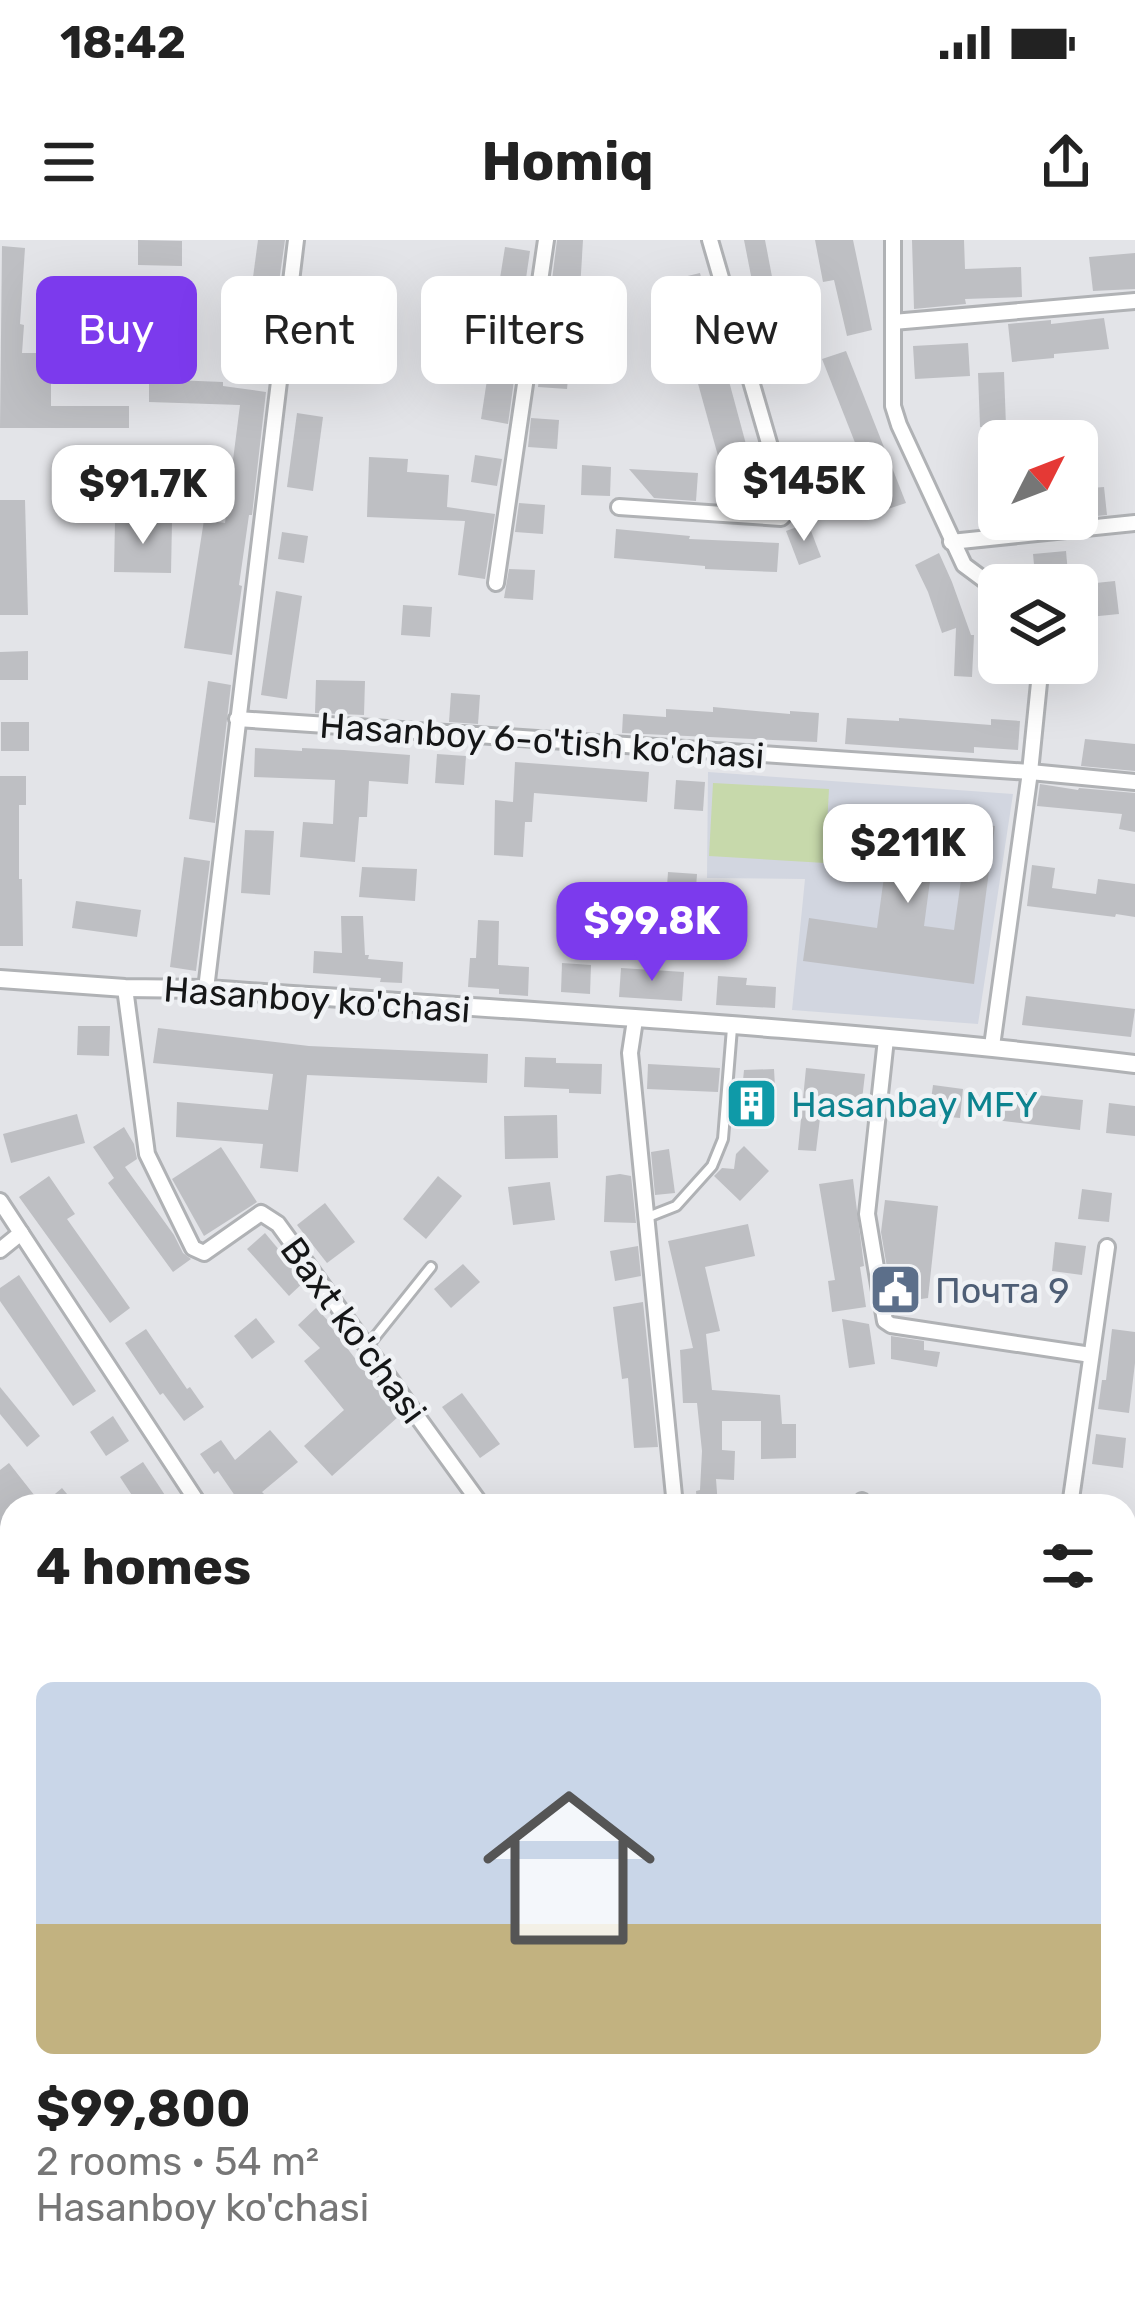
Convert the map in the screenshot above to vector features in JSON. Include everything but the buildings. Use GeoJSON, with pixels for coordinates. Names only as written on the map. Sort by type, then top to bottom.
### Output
{"type":"FeatureCollection","features":[{"type":"Feature","properties":{"kind":"street"},"geometry":{"type":"LineString","coordinates":[[206,989],[296,240]]}},
{"type":"Feature","properties":{"kind":"street"},"geometry":{"type":"LineString","coordinates":[[496,583],[546,240]]}},
{"type":"Feature","properties":{"kind":"street"},"geometry":{"type":"LineString","coordinates":[[620,507],[781,518],[786,513],[710,240]]}},
{"type":"Feature","properties":{"kind":"street"},"geometry":{"type":"LineString","coordinates":[[893,240],[893,406],[951,542],[964,565],[978,575]]}},
{"type":"Feature","properties":{"kind":"street"},"geometry":{"type":"LineString","coordinates":[[893,322],[1135,301]]}},
{"type":"Feature","properties":{"kind":"street"},"geometry":{"type":"LineString","coordinates":[[951,542],[1135,524]]}},
{"type":"Feature","properties":{"kind":"street"},"geometry":{"type":"LineString","coordinates":[[992,1046],[1039,684]]}},
{"type":"Feature","properties":{"kind":"street","name":"Hasanboy 6-o'tish ko'chasi"},"geometry":{"type":"LineString","coordinates":[[237,719],[1135,782]]}},
{"type":"Feature","properties":{"kind":"street","name":"Hasanboy ko'chasi"},"geometry":{"type":"LineString","coordinates":[[0,979],[732,1026],[992,1046],[1135,1064]]}},
{"type":"Feature","properties":{"kind":"street","name":"Baxt ko'chasi"},"geometry":{"type":"LineString","coordinates":[[124,988],[147,1154],[193,1248],[204,1253],[261,1213],[278,1224],[473,1494]]}},
{"type":"Feature","properties":{"kind":"street"},"geometry":{"type":"LineString","coordinates":[[635,1020],[630,1054],[674,1494]]}},
{"type":"Feature","properties":{"kind":"street"},"geometry":{"type":"LineString","coordinates":[[886,1039],[867,1214],[885,1321],[1091,1355]]}},
{"type":"Feature","properties":{"kind":"street"},"geometry":{"type":"LineString","coordinates":[[0,1201],[192,1494]]}},
{"type":"Feature","properties":{"kind":"street"},"geometry":{"type":"LineString","coordinates":[[0,1250],[21,1233]]}},
{"type":"Feature","properties":{"kind":"street"},"geometry":{"type":"LineString","coordinates":[[1072,1494],[1107,1247]]}},
{"type":"Feature","properties":{"kind":"lane"},"geometry":{"type":"LineString","coordinates":[[648,1216],[676,1206],[712,1166],[723,1139],[732,1026]]}},
{"type":"Feature","properties":{"kind":"lane"},"geometry":{"type":"LineString","coordinates":[[366,1348],[431,1267]]}},
{"type":"Feature","properties":{"kind":"shaded area"},"geometry":{"type":"Polygon","coordinates":[[[708,772],[1013,794],[978,1024],[792,1010],[805,879],[707,878],[708,772]]]}},
{"type":"Feature","properties":{"kind":"green space"},"geometry":{"type":"Polygon","coordinates":[[[713,783],[829,789],[825,863],[709,856],[713,783]]]}},
{"type":"Feature","properties":{"kind":"place","name":"Hasanbay MFY"},"geometry":{"type":"Point","coordinates":[752,1104]}},
{"type":"Feature","properties":{"kind":"place","name":"Почта 9"},"geometry":{"type":"Point","coordinates":[896,1290]}}]}
